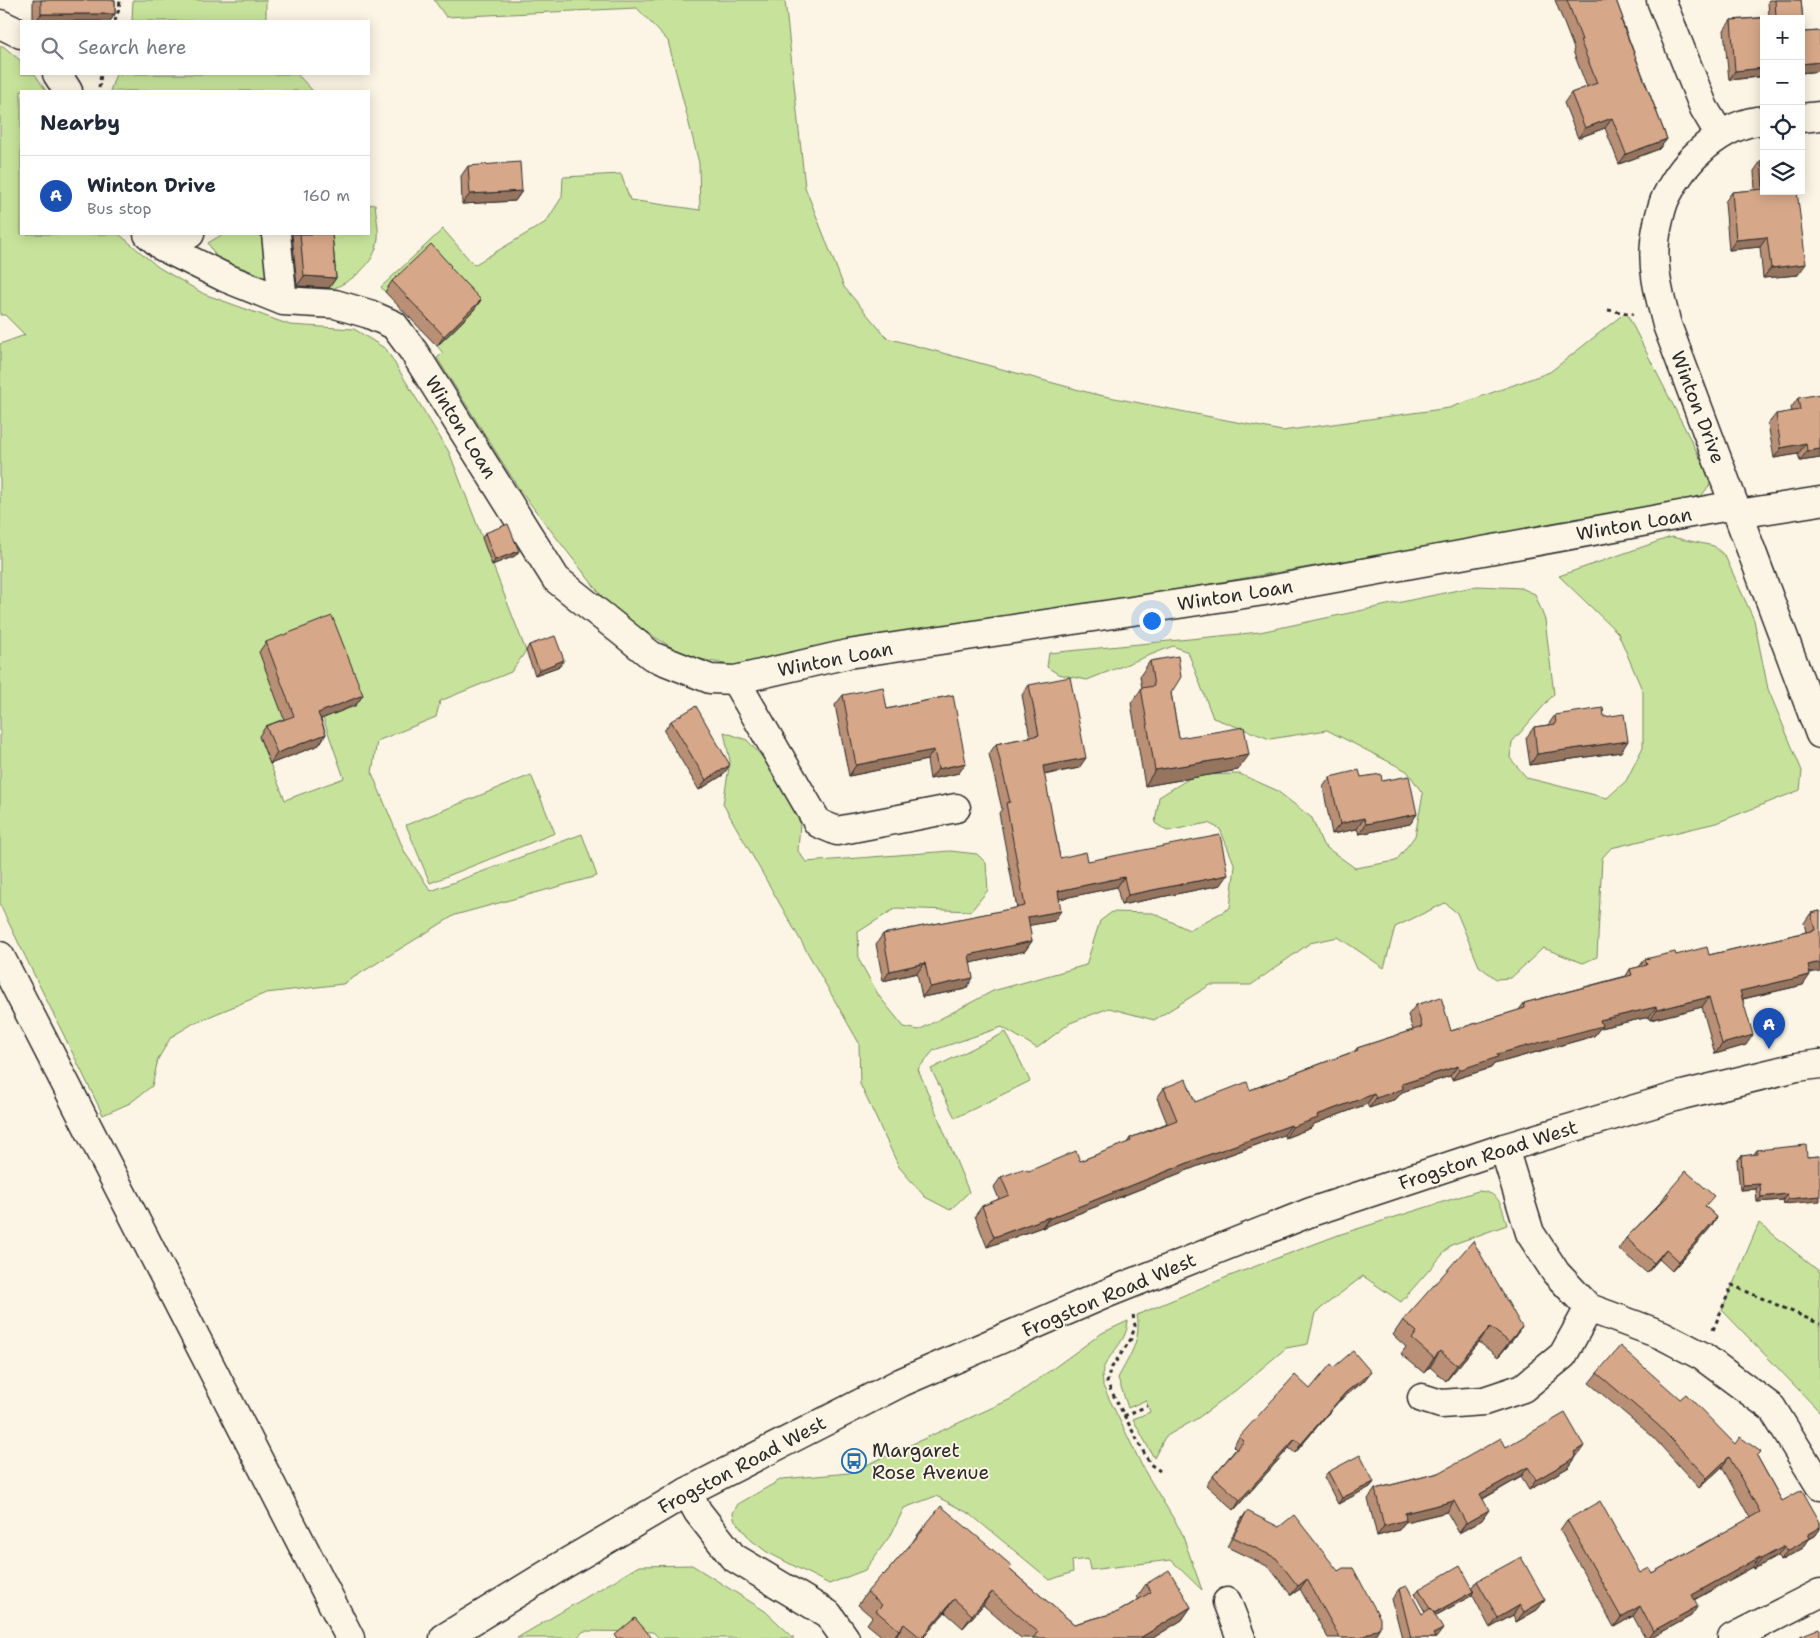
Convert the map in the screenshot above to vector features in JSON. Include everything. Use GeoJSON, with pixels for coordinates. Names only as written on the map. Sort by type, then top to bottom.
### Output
{"type":"FeatureCollection","features":[{"type":"Feature","properties":{"kind":"street"},"geometry":{"type":"LineString","coordinates":[[1661,0],[1704,108],[1720,135]]}},
{"type":"Feature","properties":{"kind":"street"},"geometry":{"type":"LineString","coordinates":[[0,24],[20,34]]}},
{"type":"Feature","properties":{"kind":"street"},"geometry":{"type":"LineString","coordinates":[[58,75],[67,90]]}},
{"type":"Feature","properties":{"kind":"street"},"geometry":{"type":"LineString","coordinates":[[1805,118],[1820,116]]}},
{"type":"Feature","properties":{"kind":"street","name":"Winton Drive"},"geometry":{"type":"LineString","coordinates":[[1760,120],[1753,121],[1720,135],[1690,160],[1665,198],[1655,242],[1656,281],[1667,325],[1820,734]]}},
{"type":"Feature","properties":{"kind":"street"},"geometry":{"type":"LineString","coordinates":[[156,240],[184,235]]}},
{"type":"Feature","properties":{"kind":"street"},"geometry":{"type":"LineString","coordinates":[[276,235],[283,301]]}},
{"type":"Feature","properties":{"kind":"street","name":"Winton Loan"},"geometry":{"type":"LineString","coordinates":[[156,240],[226,278],[283,301],[335,304],[369,314],[394,325],[414,352],[556,579],[652,656],[723,679],[848,654],[1264,591],[1737,509],[1820,501]]}},
{"type":"Feature","properties":{"kind":"street"},"geometry":{"type":"LineString","coordinates":[[723,679],[818,823],[837,831],[956,808]]}},
{"type":"Feature","properties":{"kind":"street"},"geometry":{"type":"LineString","coordinates":[[0,956],[350,1638]]}},
{"type":"Feature","properties":{"kind":"street","name":"Frogston Road West"},"geometry":{"type":"LineString","coordinates":[[444,1638],[687,1492],[902,1382],[1110,1292],[1312,1212],[1504,1148],[1682,1095],[1820,1064]]}},
{"type":"Feature","properties":{"kind":"street"},"geometry":{"type":"LineString","coordinates":[[1504,1148],[1530,1233],[1556,1273],[1589,1308],[1662,1335],[1702,1356],[1772,1408],[1820,1486]]}},
{"type":"Feature","properties":{"kind":"street"},"geometry":{"type":"LineString","coordinates":[[1422,1398],[1441,1404],[1484,1401],[1523,1388],[1562,1355],[1589,1308]]}},
{"type":"Feature","properties":{"kind":"street"},"geometry":{"type":"LineString","coordinates":[[687,1492],[698,1512],[734,1557],[828,1614],[845,1638]]}},
{"type":"Feature","properties":{"kind":"street"},"geometry":{"type":"LineString","coordinates":[[1732,1638],[1820,1593]]}},
{"type":"Feature","properties":{"kind":"street"},"geometry":{"type":"LineString","coordinates":[[1227,1602],[1241,1638]]}},
{"type":"Feature","properties":{"kind":"path"},"geometry":{"type":"LineString","coordinates":[[115,20],[120,0]]}},
{"type":"Feature","properties":{"kind":"path"},"geometry":{"type":"LineString","coordinates":[[98,90],[101,75]]}},
{"type":"Feature","properties":{"kind":"path"},"geometry":{"type":"LineString","coordinates":[[1702,1356],[1732,1285],[1820,1324]]}},
{"type":"Feature","properties":{"kind":"path"},"geometry":{"type":"LineString","coordinates":[[1110,1292],[1120,1318],[1132,1314],[1135,1326],[1131,1339],[1110,1370],[1107,1383],[1150,1464],[1160,1471]]}},
{"type":"Feature","properties":{"kind":"path"},"geometry":{"type":"LineString","coordinates":[[1124,1416],[1147,1406]]}},
{"type":"Feature","properties":{"kind":"green space"},"geometry":{"type":"Polygon","coordinates":[[[133,0],[266,0],[266,20],[132,20],[133,0]]]}},
{"type":"Feature","properties":{"kind":"green space"},"geometry":{"type":"Polygon","coordinates":[[[434,0],[785,0],[805,187],[844,287],[887,338],[1094,394],[1282,431],[1449,408],[1550,372],[1626,312],[1712,482],[1698,500],[734,666],[686,656],[615,613],[521,492],[437,358],[443,353],[437,346],[474,310],[423,255],[385,292],[381,287],[443,229],[474,265],[546,222],[562,197],[563,177],[621,174],[630,200],[700,210],[699,163],[668,41],[637,8],[446,17],[434,0]]]}},
{"type":"Feature","properties":{"kind":"green space"},"geometry":{"type":"Polygon","coordinates":[[[0,46],[3,46],[20,60],[20,75],[36,75],[45,90],[20,90],[20,235],[120,235],[158,267],[204,294],[290,325],[354,329],[386,349],[449,452],[526,651],[511,672],[440,701],[436,717],[377,741],[372,773],[405,853],[431,891],[582,834],[597,876],[455,915],[343,984],[266,993],[194,1023],[171,1037],[158,1059],[152,1086],[130,1103],[103,1115],[0,905],[0,344],[25,335],[5,315],[0,315],[0,46]],[[355,706],[287,726],[259,737],[285,800],[344,778],[323,718],[355,706]]]}},
{"type":"Feature","properties":{"kind":"green space"},"geometry":{"type":"Polygon","coordinates":[[[116,75],[298,75],[312,90],[110,90],[116,75]]]}},
{"type":"Feature","properties":{"kind":"green space"},"geometry":{"type":"Polygon","coordinates":[[[375,204],[378,226],[378,239],[372,257],[354,277],[330,290],[324,235],[370,235],[370,205],[375,204]]]}},
{"type":"Feature","properties":{"kind":"green space"},"geometry":{"type":"Polygon","coordinates":[[[221,235],[269,235],[274,280],[217,258],[208,243],[221,235]]]}},
{"type":"Feature","properties":{"kind":"green space"},"geometry":{"type":"Polygon","coordinates":[[[1671,537],[1714,546],[1725,556],[1754,620],[1768,689],[1802,771],[1800,790],[1716,823],[1611,848],[1602,858],[1597,957],[1583,963],[1543,948],[1511,978],[1496,979],[1479,966],[1457,913],[1445,903],[1395,927],[1384,968],[1338,937],[1310,943],[1251,985],[1210,985],[1154,1020],[1109,1008],[1070,1023],[1037,1048],[1002,1027],[934,1050],[918,1069],[969,1192],[950,1210],[925,1197],[899,1167],[860,1084],[859,1043],[723,804],[730,761],[724,732],[747,740],[787,784],[801,809],[798,851],[806,862],[950,851],[977,854],[986,863],[988,890],[971,911],[896,908],[858,932],[859,960],[879,996],[904,1027],[919,1030],[993,991],[1086,965],[1100,921],[1112,912],[1153,913],[1189,930],[1230,908],[1235,866],[1220,829],[1208,823],[1167,831],[1155,823],[1159,797],[1195,775],[1240,774],[1276,790],[1312,818],[1323,845],[1355,868],[1396,861],[1415,836],[1423,794],[1407,771],[1327,730],[1270,739],[1213,718],[1188,652],[1173,646],[1087,680],[1058,674],[1047,667],[1049,653],[1260,632],[1477,586],[1521,588],[1535,594],[1545,620],[1554,694],[1512,742],[1510,758],[1527,778],[1607,798],[1626,781],[1643,747],[1643,692],[1618,633],[1559,576],[1671,537]]]}},
{"type":"Feature","properties":{"kind":"green space"},"geometry":{"type":"Polygon","coordinates":[[[531,775],[555,833],[430,883],[406,825],[531,775]]]}},
{"type":"Feature","properties":{"kind":"green space"},"geometry":{"type":"Polygon","coordinates":[[[1006,1032],[1030,1081],[955,1118],[931,1069],[1006,1032]]]}},
{"type":"Feature","properties":{"kind":"green space"},"geometry":{"type":"Polygon","coordinates":[[[1478,1191],[1492,1194],[1496,1197],[1502,1207],[1507,1225],[1451,1245],[1401,1302],[1363,1276],[1315,1313],[1308,1344],[1286,1348],[1236,1390],[1198,1418],[1165,1437],[1154,1458],[1133,1419],[1150,1412],[1146,1400],[1128,1408],[1118,1378],[1136,1340],[1138,1332],[1137,1315],[1227,1277],[1341,1234],[1478,1191]]]}},
{"type":"Feature","properties":{"kind":"green space"},"geometry":{"type":"Polygon","coordinates":[[[1759,1223],[1820,1272],[1820,1412],[1722,1310],[1759,1223]]]}},
{"type":"Feature","properties":{"kind":"green space"},"geometry":{"type":"Polygon","coordinates":[[[1128,1321],[1124,1337],[1104,1368],[1102,1374],[1103,1386],[1144,1470],[1181,1531],[1202,1590],[1171,1560],[1090,1570],[1088,1559],[1072,1561],[1073,1572],[1050,1580],[970,1514],[936,1496],[904,1508],[892,1533],[865,1570],[829,1584],[767,1552],[751,1540],[734,1519],[733,1513],[738,1504],[782,1479],[849,1473],[1011,1399],[1102,1333],[1128,1321]]]}},
{"type":"Feature","properties":{"kind":"green space"},"geometry":{"type":"Polygon","coordinates":[[[692,1565],[765,1611],[794,1638],[659,1638],[653,1632],[584,1631],[576,1638],[517,1638],[639,1566],[692,1565]]]}},
{"type":"Feature","properties":{"kind":"building"},"geometry":{"type":"Polygon","coordinates":[[[41,0],[115,0],[115,14],[41,14],[41,0]]]}},
{"type":"Feature","properties":{"kind":"building"},"geometry":{"type":"Polygon","coordinates":[[[1567,0],[1616,0],[1623,19],[1621,20],[1667,139],[1626,154],[1612,118],[1585,128],[1571,93],[1597,83],[1567,0]]]}},
{"type":"Feature","properties":{"kind":"building"},"geometry":{"type":"Polygon","coordinates":[[[1775,0],[1801,0],[1802,15],[1776,15],[1775,0]]]}},
{"type":"Feature","properties":{"kind":"building"},"geometry":{"type":"Polygon","coordinates":[[[1760,18],[1760,68],[1735,71],[1731,20],[1760,18]]]}},
{"type":"Feature","properties":{"kind":"building"},"geometry":{"type":"Polygon","coordinates":[[[1820,31],[1820,62],[1805,64],[1805,32],[1820,31]]]}},
{"type":"Feature","properties":{"kind":"building"},"geometry":{"type":"Polygon","coordinates":[[[520,162],[522,191],[470,194],[468,166],[520,162]]]}},
{"type":"Feature","properties":{"kind":"building"},"geometry":{"type":"Polygon","coordinates":[[[1760,189],[1760,195],[1797,195],[1806,264],[1771,268],[1767,237],[1736,240],[1732,192],[1760,189]]]}},
{"type":"Feature","properties":{"kind":"building"},"geometry":{"type":"Polygon","coordinates":[[[300,235],[332,235],[336,278],[304,276],[300,235]]]}},
{"type":"Feature","properties":{"kind":"building"},"geometry":{"type":"Polygon","coordinates":[[[431,244],[481,300],[444,336],[392,281],[431,244]]]}},
{"type":"Feature","properties":{"kind":"building"},"geometry":{"type":"Polygon","coordinates":[[[1820,394],[1820,449],[1807,451],[1806,443],[1781,448],[1776,414],[1800,410],[1798,398],[1820,394]]]}},
{"type":"Feature","properties":{"kind":"building"},"geometry":{"type":"Polygon","coordinates":[[[508,524],[519,551],[495,560],[485,533],[508,524]]]}},
{"type":"Feature","properties":{"kind":"building"},"geometry":{"type":"Polygon","coordinates":[[[332,616],[363,695],[318,713],[326,734],[277,753],[266,726],[294,716],[266,642],[332,616]]]}},
{"type":"Feature","properties":{"kind":"building"},"geometry":{"type":"Polygon","coordinates":[[[555,636],[564,660],[539,670],[529,645],[555,636]]]}},
{"type":"Feature","properties":{"kind":"building"},"geometry":{"type":"Polygon","coordinates":[[[1178,656],[1181,677],[1171,693],[1179,738],[1244,727],[1249,755],[1155,770],[1141,688],[1154,686],[1150,661],[1178,656]]]}},
{"type":"Feature","properties":{"kind":"building"},"geometry":{"type":"Polygon","coordinates":[[[1070,677],[1086,758],[1043,766],[1060,858],[1086,852],[1088,861],[1220,835],[1228,875],[1128,895],[1124,877],[1058,891],[1061,911],[1028,917],[1032,941],[969,955],[973,978],[930,987],[925,963],[890,971],[883,934],[1025,906],[1006,803],[1010,802],[996,744],[1039,735],[1029,685],[1070,677]]]}},
{"type":"Feature","properties":{"kind":"building"},"geometry":{"type":"Polygon","coordinates":[[[883,687],[887,709],[953,695],[966,763],[938,769],[934,750],[856,765],[843,695],[883,687]]]}},
{"type":"Feature","properties":{"kind":"building"},"geometry":{"type":"Polygon","coordinates":[[[696,706],[730,765],[706,780],[671,721],[696,706]]]}},
{"type":"Feature","properties":{"kind":"building"},"geometry":{"type":"Polygon","coordinates":[[[1603,708],[1604,717],[1624,714],[1628,741],[1537,754],[1534,727],[1556,724],[1555,715],[1603,708]]]}},
{"type":"Feature","properties":{"kind":"building"},"geometry":{"type":"Polygon","coordinates":[[[1359,770],[1361,777],[1381,774],[1382,781],[1409,776],[1417,814],[1366,824],[1364,818],[1340,824],[1330,777],[1359,770]]]}},
{"type":"Feature","properties":{"kind":"building"},"geometry":{"type":"Polygon","coordinates":[[[1820,911],[1820,962],[1808,965],[1810,975],[1740,991],[1753,1035],[1722,1044],[1709,997],[1657,1010],[1656,1007],[1600,1020],[1602,1026],[1497,1054],[1498,1057],[1459,1070],[1458,1066],[1402,1084],[1403,1089],[1376,1098],[1374,1094],[1317,1115],[1318,1118],[1292,1127],[1291,1125],[1205,1156],[1050,1218],[994,1237],[982,1206],[1009,1195],[1001,1177],[1023,1169],[1029,1171],[1076,1151],[1080,1161],[1131,1141],[1130,1138],[1177,1120],[1164,1088],[1186,1079],[1195,1102],[1247,1082],[1250,1090],[1358,1050],[1357,1048],[1422,1027],[1416,1005],[1441,997],[1451,1031],[1525,1008],[1524,1003],[1632,975],[1630,969],[1647,965],[1645,959],[1675,952],[1676,955],[1707,947],[1709,955],[1815,930],[1811,913],[1820,911]]]}},
{"type":"Feature","properties":{"kind":"building"},"geometry":{"type":"Polygon","coordinates":[[[1806,1145],[1807,1157],[1820,1156],[1820,1196],[1788,1199],[1787,1194],[1761,1197],[1760,1184],[1743,1185],[1741,1156],[1757,1154],[1757,1150],[1806,1145]]]}},
{"type":"Feature","properties":{"kind":"building"},"geometry":{"type":"Polygon","coordinates":[[[1686,1171],[1714,1196],[1705,1206],[1717,1217],[1679,1261],[1666,1249],[1654,1263],[1626,1238],[1669,1195],[1667,1193],[1686,1171]]]}},
{"type":"Feature","properties":{"kind":"building"},"geometry":{"type":"Polygon","coordinates":[[[1473,1241],[1522,1327],[1509,1342],[1490,1327],[1457,1365],[1440,1351],[1434,1358],[1412,1339],[1417,1332],[1403,1320],[1473,1241]]]}},
{"type":"Feature","properties":{"kind":"building"},"geometry":{"type":"Polygon","coordinates":[[[1620,1346],[1680,1399],[1686,1394],[1735,1444],[1740,1437],[1761,1452],[1757,1456],[1782,1501],[1802,1490],[1820,1522],[1820,1527],[1808,1534],[1810,1538],[1787,1551],[1785,1546],[1761,1559],[1760,1557],[1692,1595],[1698,1606],[1653,1631],[1640,1606],[1621,1617],[1567,1520],[1600,1501],[1640,1573],[1649,1568],[1652,1573],[1760,1512],[1729,1457],[1707,1478],[1659,1426],[1597,1373],[1620,1346]]]}},
{"type":"Feature","properties":{"kind":"building"},"geometry":{"type":"Polygon","coordinates":[[[1353,1351],[1371,1372],[1345,1393],[1301,1444],[1295,1439],[1240,1500],[1213,1476],[1244,1441],[1239,1437],[1295,1375],[1310,1389],[1331,1364],[1334,1367],[1353,1351]]]}},
{"type":"Feature","properties":{"kind":"building"},"geometry":{"type":"Polygon","coordinates":[[[1565,1413],[1584,1446],[1574,1452],[1576,1457],[1536,1480],[1528,1467],[1480,1494],[1489,1510],[1466,1523],[1454,1501],[1405,1513],[1406,1520],[1384,1526],[1375,1489],[1439,1473],[1501,1438],[1506,1447],[1565,1413]]]}},
{"type":"Feature","properties":{"kind":"building"},"geometry":{"type":"Polygon","coordinates":[[[1360,1455],[1374,1482],[1342,1498],[1328,1472],[1360,1455]]]}},
{"type":"Feature","properties":{"kind":"building"},"geometry":{"type":"Polygon","coordinates":[[[941,1506],[1012,1566],[1009,1569],[1074,1624],[1118,1612],[1151,1592],[1146,1584],[1169,1570],[1191,1607],[1140,1638],[1033,1638],[1038,1632],[992,1592],[972,1615],[954,1599],[921,1638],[904,1624],[899,1630],[876,1611],[882,1605],[867,1592],[923,1530],[941,1506]]]}},
{"type":"Feature","properties":{"kind":"building"},"geometry":{"type":"Polygon","coordinates":[[[1247,1511],[1279,1527],[1294,1515],[1338,1571],[1343,1568],[1353,1568],[1380,1618],[1380,1627],[1361,1638],[1340,1638],[1307,1579],[1298,1586],[1276,1558],[1233,1537],[1247,1511]]]}},
{"type":"Feature","properties":{"kind":"building"},"geometry":{"type":"Polygon","coordinates":[[[1521,1557],[1545,1600],[1524,1612],[1520,1605],[1498,1618],[1477,1581],[1521,1557]]]}},
{"type":"Feature","properties":{"kind":"building"},"geometry":{"type":"Polygon","coordinates":[[[1460,1565],[1474,1591],[1434,1613],[1419,1589],[1460,1565]]]}},
{"type":"Feature","properties":{"kind":"building"},"geometry":{"type":"Polygon","coordinates":[[[1407,1586],[1422,1614],[1431,1608],[1443,1629],[1433,1634],[1435,1638],[1411,1638],[1399,1589],[1407,1586]]]}},
{"type":"Feature","properties":{"kind":"building"},"geometry":{"type":"Polygon","coordinates":[[[635,1618],[652,1638],[617,1638],[615,1635],[635,1618]]]}},
{"type":"Feature","properties":{"kind":"building"},"geometry":{"type":"Polygon","coordinates":[[[1820,1628],[1820,1638],[1801,1638],[1800,1636],[1820,1628]]]}},
{"type":"Feature","properties":{"kind":"place","name":"Winton Drive"},"geometry":{"type":"Point","coordinates":[1769,1049]}},
{"type":"Feature","properties":{"kind":"place","name":"Margaret Rose Avenue"},"geometry":{"type":"Point","coordinates":[854,1461]}}]}
